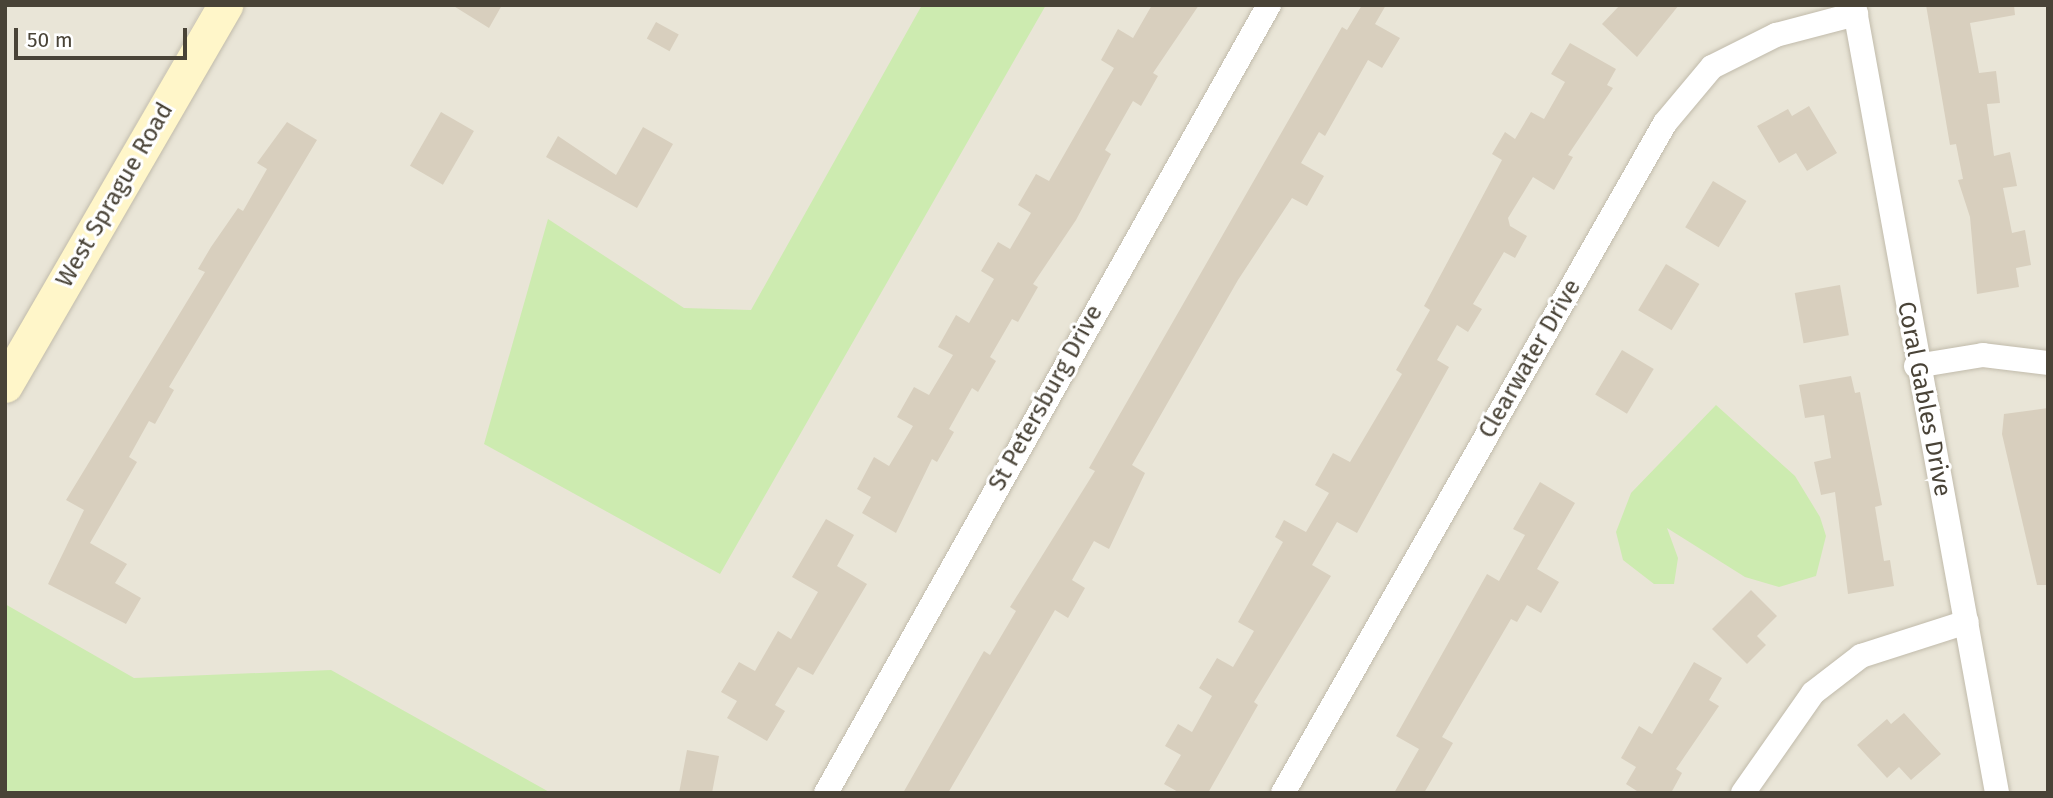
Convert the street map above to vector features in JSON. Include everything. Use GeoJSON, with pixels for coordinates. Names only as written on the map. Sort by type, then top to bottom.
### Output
{"type":"FeatureCollection","features":[{"type":"Feature","properties":{"kind":"street","name":"West Sprague Road"},"geometry":{"type":"LineString","coordinates":[[5,385],[225,5]]}},
{"type":"Feature","properties":{"kind":"street","name":"St Petersburg Drive"},"geometry":{"type":"LineString","coordinates":[[826,793],[1269,5]]}},
{"type":"Feature","properties":{"kind":"street","name":"Coral Gables Drive"},"geometry":{"type":"LineString","coordinates":[[1855,9],[1916,366],[1968,622],[1997,793]]}},
{"type":"Feature","properties":{"kind":"street","name":"Clearwater Drive"},"geometry":{"type":"LineString","coordinates":[[1283,793],[1665,123],[1712,67],[1776,35],[1855,9]]}},
{"type":"Feature","properties":{"kind":"street"},"geometry":{"type":"LineString","coordinates":[[1916,366],[1983,355],[2048,363]]}},
{"type":"Feature","properties":{"kind":"street"},"geometry":{"type":"LineString","coordinates":[[1743,793],[1813,693],[1861,656],[1968,622]]}},
{"type":"Feature","properties":{"kind":"shaded area"},"geometry":{"type":"Polygon","coordinates":[[[5,5],[204,5],[5,353],[5,5]]]}},
{"type":"Feature","properties":{"kind":"shaded area"},"geometry":{"type":"Polygon","coordinates":[[[240,5],[2048,5],[2048,793],[5,793],[5,410],[240,5]]]}},
{"type":"Feature","properties":{"kind":"green space"},"geometry":{"type":"Polygon","coordinates":[[[922,5],[1046,5],[720,574],[484,444],[548,219],[684,308],[751,310],[922,5]]]}},
{"type":"Feature","properties":{"kind":"green space"},"geometry":{"type":"Polygon","coordinates":[[[1716,405],[1795,476],[1820,517],[1826,536],[1816,576],[1779,587],[1745,577],[1667,528],[1678,558],[1674,584],[1654,584],[1623,560],[1616,532],[1631,493],[1716,405]]]}},
{"type":"Feature","properties":{"kind":"green space"},"geometry":{"type":"Polygon","coordinates":[[[5,604],[134,678],[331,670],[551,793],[5,793],[5,604]]]}},
{"type":"Feature","properties":{"kind":"building"},"geometry":{"type":"Polygon","coordinates":[[[452,5],[502,5],[489,28],[452,5]]]}},
{"type":"Feature","properties":{"kind":"building"},"geometry":{"type":"Polygon","coordinates":[[[1152,5],[1199,5],[1153,73],[1158,76],[1141,106],[1133,101],[1105,150],[1111,154],[1076,220],[1033,284],[1038,287],[1018,322],[1012,319],[990,357],[996,361],[978,392],[972,388],[949,429],[954,432],[937,462],[932,459],[896,533],[862,513],[871,497],[857,489],[874,457],[889,466],[913,426],[897,417],[914,387],[929,395],[953,355],[938,347],[956,315],[969,323],[994,279],[981,271],[998,242],[1010,249],[1031,213],[1018,205],[1036,174],[1049,181],[1114,68],[1101,60],[1118,29],[1133,38],[1152,5]]]}},
{"type":"Feature","properties":{"kind":"building"},"geometry":{"type":"Polygon","coordinates":[[[1362,5],[1386,5],[1375,24],[1400,38],[1382,68],[1368,60],[1325,136],[1319,132],[1301,163],[1324,176],[1307,206],[1292,198],[1238,280],[1132,465],[1145,473],[1109,549],[1094,541],[1072,580],[1085,588],[1068,618],[1055,610],[948,793],[903,793],[984,651],[990,655],[1016,611],[1010,607],[1095,471],[1089,468],[1342,27],[1347,30],[1362,5]]]}},
{"type":"Feature","properties":{"kind":"building"},"geometry":{"type":"Polygon","coordinates":[[[1620,5],[1679,5],[1637,57],[1602,24],[1620,5]]]}},
{"type":"Feature","properties":{"kind":"building"},"geometry":{"type":"Polygon","coordinates":[[[1926,5],[2014,5],[2015,15],[1970,23],[1979,73],[1996,71],[2000,103],[1987,104],[1994,156],[2010,152],[2017,186],[2003,188],[2012,233],[2025,230],[2031,265],[2016,268],[2019,287],[1977,294],[1970,217],[1958,180],[1963,179],[1956,144],[1950,145],[1926,5]]]}},
{"type":"Feature","properties":{"kind":"building"},"geometry":{"type":"Polygon","coordinates":[[[656,22],[679,35],[670,51],[647,39],[656,22]]]}},
{"type":"Feature","properties":{"kind":"building"},"geometry":{"type":"Polygon","coordinates":[[[1570,43],[1616,69],[1607,85],[1613,88],[1568,155],[1573,157],[1554,190],[1533,177],[1508,218],[1510,226],[1527,236],[1515,258],[1504,252],[1473,304],[1482,309],[1468,332],[1457,325],[1437,360],[1449,367],[1357,533],[1337,522],[1312,565],[1331,576],[1254,702],[1258,705],[1208,793],[1180,793],[1164,784],[1181,755],[1165,746],[1178,724],[1192,732],[1212,696],[1199,688],[1217,658],[1233,667],[1254,631],[1238,622],[1283,542],[1275,537],[1284,520],[1306,532],[1329,493],[1315,485],[1333,453],[1350,462],[1402,374],[1396,370],[1430,310],[1424,306],[1502,160],[1492,154],[1505,132],[1515,139],[1531,112],[1544,119],[1565,82],[1551,74],[1570,43]]]}},
{"type":"Feature","properties":{"kind":"building"},"geometry":{"type":"Polygon","coordinates":[[[1809,106],[1837,153],[1807,171],[1796,153],[1779,163],[1757,126],[1788,109],[1792,116],[1809,106]]]}},
{"type":"Feature","properties":{"kind":"building"},"geometry":{"type":"Polygon","coordinates":[[[441,112],[474,131],[443,185],[410,166],[441,112]]]}},
{"type":"Feature","properties":{"kind":"building"},"geometry":{"type":"Polygon","coordinates":[[[287,122],[317,140],[169,387],[174,390],[155,424],[149,421],[129,457],[137,462],[90,543],[127,564],[115,583],[141,598],[126,624],[48,584],[84,510],[66,500],[205,272],[198,269],[211,247],[238,208],[243,211],[267,169],[257,163],[287,122]]]}},
{"type":"Feature","properties":{"kind":"building"},"geometry":{"type":"Polygon","coordinates":[[[643,127],[673,144],[637,208],[546,157],[558,136],[616,175],[643,127]]]}},
{"type":"Feature","properties":{"kind":"building"},"geometry":{"type":"Polygon","coordinates":[[[1713,181],[1746,201],[1719,247],[1685,227],[1713,181]]]}},
{"type":"Feature","properties":{"kind":"building"},"geometry":{"type":"Polygon","coordinates":[[[1666,264],[1699,284],[1672,330],[1638,310],[1666,264]]]}},
{"type":"Feature","properties":{"kind":"building"},"geometry":{"type":"Polygon","coordinates":[[[1840,285],[1849,335],[1804,343],[1795,293],[1840,285]]]}},
{"type":"Feature","properties":{"kind":"building"},"geometry":{"type":"Polygon","coordinates":[[[1622,350],[1654,369],[1627,414],[1595,395],[1622,350]]]}},
{"type":"Feature","properties":{"kind":"building"},"geometry":{"type":"Polygon","coordinates":[[[1851,376],[1855,393],[1860,392],[1882,505],[1875,507],[1884,561],[1890,560],[1894,586],[1848,594],[1835,492],[1821,495],[1814,462],[1831,458],[1824,415],[1805,418],[1799,385],[1851,376]]]}},
{"type":"Feature","properties":{"kind":"building"},"geometry":{"type":"Polygon","coordinates":[[[2048,408],[2048,585],[2037,585],[2002,434],[2004,414],[2048,408]]]}},
{"type":"Feature","properties":{"kind":"building"},"geometry":{"type":"Polygon","coordinates":[[[1540,482],[1575,503],[1537,569],[1559,582],[1541,613],[1527,605],[1517,622],[1511,619],[1442,737],[1453,743],[1424,793],[1394,793],[1419,749],[1396,736],[1487,574],[1499,581],[1525,535],[1513,529],[1540,482]]]}},
{"type":"Feature","properties":{"kind":"building"},"geometry":{"type":"Polygon","coordinates":[[[826,519],[854,535],[837,566],[867,584],[813,675],[798,667],[775,705],[785,711],[767,741],[727,718],[737,701],[721,692],[739,662],[755,671],[778,631],[791,639],[818,592],[792,577],[826,519]]]}},
{"type":"Feature","properties":{"kind":"building"},"geometry":{"type":"Polygon","coordinates":[[[1751,590],[1777,616],[1757,636],[1766,645],[1747,664],[1712,629],[1751,590]]]}},
{"type":"Feature","properties":{"kind":"building"},"geometry":{"type":"Polygon","coordinates":[[[1694,662],[1722,678],[1709,700],[1719,706],[1676,769],[1682,773],[1671,793],[1640,793],[1626,784],[1636,767],[1621,758],[1639,726],[1652,734],[1694,662]]]}},
{"type":"Feature","properties":{"kind":"building"},"geometry":{"type":"Polygon","coordinates":[[[1904,713],[1941,754],[1911,780],[1899,767],[1887,778],[1857,745],[1887,719],[1891,724],[1904,713]]]}},
{"type":"Feature","properties":{"kind":"building"},"geometry":{"type":"Polygon","coordinates":[[[687,750],[719,756],[712,793],[679,793],[687,750]]]}}]}
